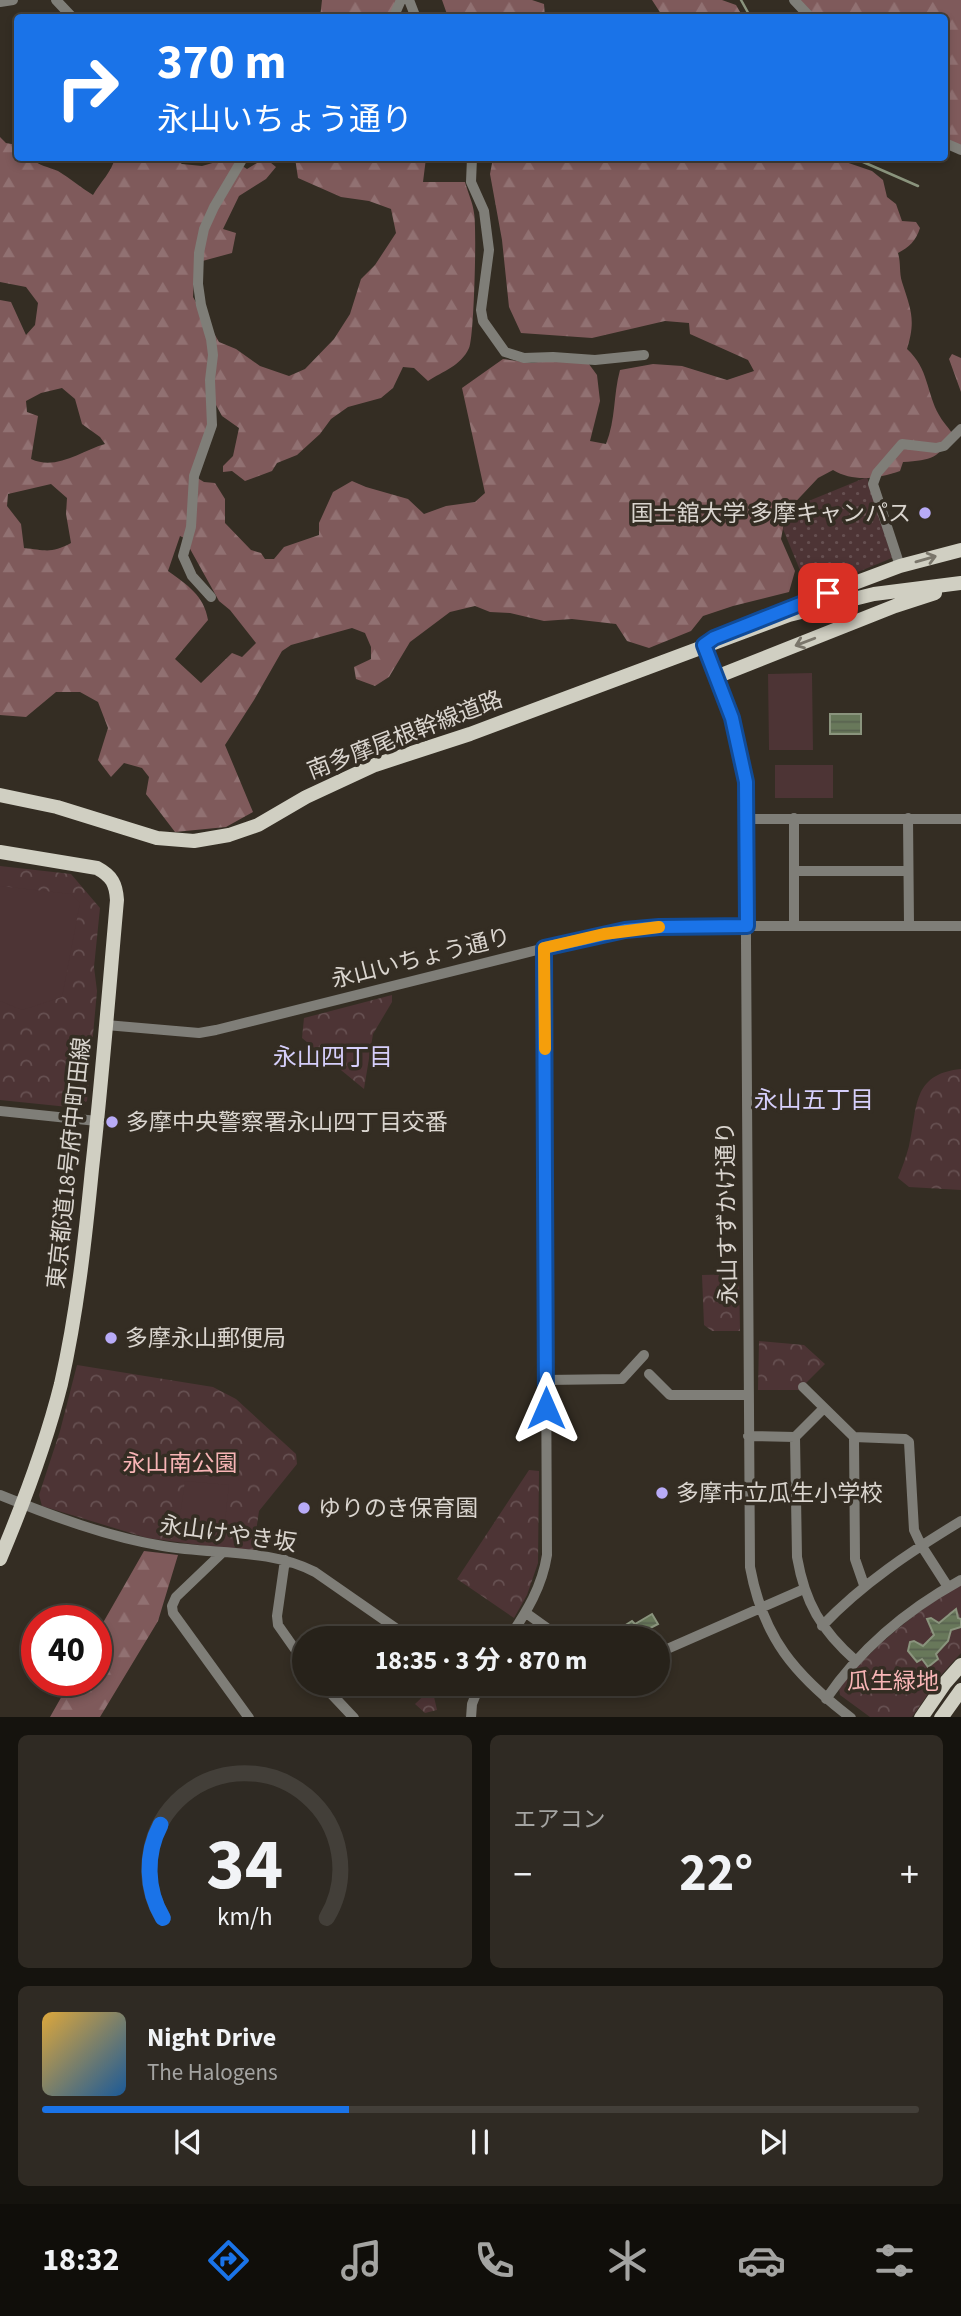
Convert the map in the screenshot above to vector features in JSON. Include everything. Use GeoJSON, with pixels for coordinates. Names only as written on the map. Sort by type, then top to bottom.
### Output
{"type":"FeatureCollection","features":[{"type":"Feature","properties":{"kind":"main road","name":"南多摩尾根幹線道路"},"geometry":{"type":"LineString","coordinates":[[0,795],[57,807],[157,838],[194,841],[229,835],[258,825],[306,797],[366,769],[470,734],[704,645],[726,633],[900,566],[961,550]]}},
{"type":"Feature","properties":{"kind":"main road","name":"南多摩尾根幹線道路"},"geometry":{"type":"LineString","coordinates":[[704,645],[834,602],[874,594],[961,584]]}},
{"type":"Feature","properties":{"kind":"main road"},"geometry":{"type":"LineString","coordinates":[[704,645],[716,677],[895,606],[961,584]]}},
{"type":"Feature","properties":{"kind":"main road","name":"東京都道18号府中町田線"},"geometry":{"type":"LineString","coordinates":[[0,852],[97,868],[113,880],[117,900],[97,1121],[76,1309],[60,1385],[23,1504],[0,1559]]}},
{"type":"Feature","properties":{"kind":"main road"},"geometry":{"type":"LineString","coordinates":[[921,1717],[961,1665]]}},
{"type":"Feature","properties":{"kind":"main road"},"geometry":{"type":"LineString","coordinates":[[941,1717],[961,1690]]}},
{"type":"Feature","properties":{"kind":"street"},"geometry":{"type":"LineString","coordinates":[[0,2],[13,0]]}},
{"type":"Feature","properties":{"kind":"street"},"geometry":{"type":"LineString","coordinates":[[56,0],[69,14]]}},
{"type":"Feature","properties":{"kind":"street"},"geometry":{"type":"LineString","coordinates":[[794,0],[807,14]]}},
{"type":"Feature","properties":{"kind":"street"},"geometry":{"type":"LineString","coordinates":[[211,597],[192,576],[183,556],[191,527],[194,477],[212,425],[210,380],[213,355],[201,305],[198,267],[204,229],[241,161]]}},
{"type":"Feature","properties":{"kind":"street"},"geometry":{"type":"LineString","coordinates":[[472,161],[471,182],[484,211],[489,250],[481,310],[483,321],[505,352],[524,358],[594,360],[644,355]]}},
{"type":"Feature","properties":{"kind":"street"},"geometry":{"type":"LineString","coordinates":[[900,566],[873,484],[877,473],[902,444],[936,449],[944,446],[961,429]]}},
{"type":"Feature","properties":{"kind":"street","name":"永山すずかけ通り"},"geometry":{"type":"LineString","coordinates":[[716,677],[739,744],[746,782],[750,1567],[760,1608],[778,1647],[809,1683],[851,1717]]}},
{"type":"Feature","properties":{"kind":"street"},"geometry":{"type":"LineString","coordinates":[[794,818],[794,926]]}},
{"type":"Feature","properties":{"kind":"street"},"geometry":{"type":"LineString","coordinates":[[908,818],[909,925]]}},
{"type":"Feature","properties":{"kind":"street"},"geometry":{"type":"LineString","coordinates":[[745,819],[961,818]]}},
{"type":"Feature","properties":{"kind":"street"},"geometry":{"type":"LineString","coordinates":[[794,871],[908,871]]}},
{"type":"Feature","properties":{"kind":"street","name":"永山いちょう通り"},"geometry":{"type":"LineString","coordinates":[[106,1025],[199,1033],[216,1031],[625,930],[659,927],[961,926]]}},
{"type":"Feature","properties":{"kind":"street"},"geometry":{"type":"LineString","coordinates":[[517,1626],[541,1580],[547,1555],[544,948]]}},
{"type":"Feature","properties":{"kind":"street"},"geometry":{"type":"LineString","coordinates":[[0,1111],[97,1121]]}},
{"type":"Feature","properties":{"kind":"street"},"geometry":{"type":"LineString","coordinates":[[546,1380],[622,1380],[645,1355]]}},
{"type":"Feature","properties":{"kind":"street"},"geometry":{"type":"LineString","coordinates":[[649,1374],[670,1395],[748,1395]]}},
{"type":"Feature","properties":{"kind":"street"},"geometry":{"type":"LineString","coordinates":[[803,1387],[854,1437],[905,1439],[909,1442],[912,1518],[921,1545],[948,1587]]}},
{"type":"Feature","properties":{"kind":"street"},"geometry":{"type":"LineString","coordinates":[[824,1408],[795,1437],[797,1557],[813,1612],[822,1626],[856,1661]]}},
{"type":"Feature","properties":{"kind":"street"},"geometry":{"type":"LineString","coordinates":[[748,1436],[795,1437]]}},
{"type":"Feature","properties":{"kind":"street"},"geometry":{"type":"LineString","coordinates":[[854,1437],[855,1559],[864,1585]]}},
{"type":"Feature","properties":{"kind":"street","name":"永山けやき坂"},"geometry":{"type":"LineString","coordinates":[[0,1496],[148,1543],[285,1560],[315,1572],[393,1626]]}},
{"type":"Feature","properties":{"kind":"street"},"geometry":{"type":"LineString","coordinates":[[822,1626],[864,1585],[961,1521]]}},
{"type":"Feature","properties":{"kind":"street"},"geometry":{"type":"LineString","coordinates":[[223,1552],[176,1597],[172,1606],[173,1613],[249,1717]]}},
{"type":"Feature","properties":{"kind":"street"},"geometry":{"type":"LineString","coordinates":[[285,1560],[277,1616],[278,1625],[292,1645]]}},
{"type":"Feature","properties":{"kind":"street"},"geometry":{"type":"LineString","coordinates":[[826,1699],[856,1661],[884,1632],[916,1607],[961,1580]]}},
{"type":"Feature","properties":{"kind":"street"},"geometry":{"type":"LineString","coordinates":[[670,1648],[804,1588]]}},
{"type":"Feature","properties":{"kind":"street"},"geometry":{"type":"LineString","coordinates":[[526,1613],[544,1626]]}},
{"type":"Feature","properties":{"kind":"street"},"geometry":{"type":"LineString","coordinates":[[334,1696],[354,1717]]}},
{"type":"Feature","properties":{"kind":"street"},"geometry":{"type":"LineString","coordinates":[[471,1717],[474,1696]]}},
{"type":"Feature","properties":{"kind":"green space"},"geometry":{"type":"Polygon","coordinates":[[[322,0],[396,0],[401,14],[320,14],[322,0]]]}},
{"type":"Feature","properties":{"kind":"green space"},"geometry":{"type":"Polygon","coordinates":[[[442,0],[532,0],[544,4],[545,14],[447,14],[442,0]]]}},
{"type":"Feature","properties":{"kind":"green space"},"geometry":{"type":"Polygon","coordinates":[[[652,0],[722,0],[736,5],[741,14],[661,14],[652,0]]]}},
{"type":"Feature","properties":{"kind":"green space"},"geometry":{"type":"Polygon","coordinates":[[[791,0],[961,0],[961,152],[948,143],[948,14],[803,14],[791,0]]]}},
{"type":"Feature","properties":{"kind":"green space"},"geometry":{"type":"Polygon","coordinates":[[[0,137],[6,143],[14,144],[14,161],[35,161],[58,171],[93,195],[114,161],[177,161],[202,166],[220,161],[235,161],[247,169],[260,161],[269,161],[276,167],[266,179],[239,196],[223,229],[236,233],[232,253],[195,263],[193,297],[219,342],[236,349],[260,366],[289,376],[305,369],[334,339],[350,314],[361,279],[375,265],[396,233],[391,209],[369,201],[341,197],[298,178],[295,161],[426,161],[423,182],[465,182],[473,205],[475,222],[474,305],[469,348],[456,364],[428,381],[414,368],[403,367],[393,388],[381,398],[348,407],[331,419],[320,434],[297,455],[277,463],[272,471],[245,481],[232,471],[223,472],[223,466],[233,456],[239,428],[222,416],[216,405],[208,435],[191,474],[204,482],[215,483],[225,499],[225,523],[251,550],[261,553],[265,559],[274,559],[284,547],[319,535],[319,523],[333,492],[352,481],[408,499],[424,514],[446,506],[475,502],[485,493],[462,388],[503,359],[531,363],[583,356],[597,375],[600,401],[590,441],[606,444],[620,370],[653,364],[682,366],[727,380],[754,371],[748,360],[690,334],[689,323],[665,321],[592,338],[521,333],[509,307],[502,240],[490,174],[492,161],[843,161],[872,171],[883,180],[887,197],[896,204],[902,221],[916,222],[920,228],[912,243],[898,253],[901,278],[911,315],[907,349],[923,373],[940,417],[952,433],[943,448],[934,456],[903,462],[900,471],[883,476],[857,478],[833,470],[818,478],[786,512],[781,539],[795,571],[789,592],[703,616],[691,631],[649,648],[627,641],[616,624],[572,619],[544,621],[510,613],[490,612],[475,606],[450,612],[410,642],[389,677],[375,686],[356,679],[354,667],[371,659],[371,647],[365,633],[352,628],[291,645],[282,651],[225,745],[253,812],[226,827],[175,832],[146,794],[149,777],[142,768],[124,763],[111,777],[98,760],[108,728],[98,702],[80,692],[56,692],[26,717],[0,715],[0,300],[11,302],[26,335],[35,325],[38,303],[26,287],[0,282],[0,137]],[[62,388],[41,393],[26,401],[27,412],[38,416],[31,459],[50,463],[105,444],[82,424],[75,399],[62,388]],[[51,484],[8,494],[7,506],[21,524],[24,548],[53,550],[71,543],[66,514],[67,498],[51,484]],[[180,536],[168,571],[199,597],[208,620],[175,659],[201,683],[232,653],[242,657],[256,643],[230,610],[219,601],[184,538],[180,536]]]}},
{"type":"Feature","properties":{"kind":"green space"},"geometry":{"type":"Polygon","coordinates":[[[952,354],[961,358],[961,392],[949,359],[952,354]]]}},
{"type":"Feature","properties":{"kind":"green space"},"geometry":{"type":"Polygon","coordinates":[[[867,477],[892,558],[809,592],[783,529],[794,507],[867,477]]]}},
{"type":"Feature","properties":{"kind":"green space"},"geometry":{"type":"Polygon","coordinates":[[[812,673],[813,750],[769,750],[768,674],[812,673]]]}},
{"type":"Feature","properties":{"kind":"green space"},"geometry":{"type":"Polygon","coordinates":[[[775,765],[833,765],[833,798],[775,798],[775,765]]]}},
{"type":"Feature","properties":{"kind":"green space"},"geometry":{"type":"Polygon","coordinates":[[[0,866],[71,874],[100,908],[94,967],[97,991],[87,1101],[78,1108],[0,1100],[0,866]]]}},
{"type":"Feature","properties":{"kind":"green space"},"geometry":{"type":"Polygon","coordinates":[[[0,886],[71,894],[80,903],[62,997],[22,1010],[0,1001],[0,886]]]}},
{"type":"Feature","properties":{"kind":"green space"},"geometry":{"type":"Polygon","coordinates":[[[392,995],[392,1002],[373,1034],[364,1089],[302,1038],[304,1018],[392,995]]]}},
{"type":"Feature","properties":{"kind":"green space"},"geometry":{"type":"Polygon","coordinates":[[[961,1069],[961,1190],[909,1187],[898,1178],[909,1146],[920,1095],[933,1078],[961,1069]]]}},
{"type":"Feature","properties":{"kind":"green space"},"geometry":{"type":"Polygon","coordinates":[[[739,1274],[740,1331],[712,1331],[704,1325],[702,1275],[739,1274]]]}},
{"type":"Feature","properties":{"kind":"green space"},"geometry":{"type":"Polygon","coordinates":[[[759,1341],[804,1345],[825,1364],[799,1390],[758,1390],[759,1341]]]}},
{"type":"Feature","properties":{"kind":"green space","name":"永山南公園"},"geometry":{"type":"Polygon","coordinates":[[[77,1365],[213,1387],[236,1399],[296,1454],[297,1464],[259,1511],[253,1552],[147,1538],[42,1506],[39,1495],[60,1431],[77,1365]]]}},
{"type":"Feature","properties":{"kind":"green space"},"geometry":{"type":"Polygon","coordinates":[[[529,1470],[539,1471],[538,1563],[527,1595],[514,1618],[457,1579],[529,1470]]]}},
{"type":"Feature","properties":{"kind":"green space"},"geometry":{"type":"Polygon","coordinates":[[[185,1481],[229,1485],[224,1529],[179,1523],[185,1481]]]}},
{"type":"Feature","properties":{"kind":"green space"},"geometry":{"type":"Polygon","coordinates":[[[144,1551],[178,1555],[158,1621],[100,1717],[50,1717],[62,1696],[112,1696],[112,1607],[144,1551]]]}},
{"type":"Feature","properties":{"kind":"green space","name":"瓜生緑地"},"geometry":{"type":"Polygon","coordinates":[[[961,1584],[961,1653],[942,1674],[912,1717],[870,1717],[840,1695],[839,1688],[881,1644],[927,1606],[961,1584]]]}},
{"type":"Feature","properties":{"kind":"green space"},"geometry":{"type":"Polygon","coordinates":[[[424,1696],[434,1696],[437,1710],[425,1713],[415,1704],[424,1696]]]}},
{"type":"Feature","properties":{"kind":"shaded area"},"geometry":{"type":"Polygon","coordinates":[[[830,714],[861,714],[861,734],[830,734],[830,714]]]}},
{"type":"Feature","properties":{"kind":"shaded area"},"geometry":{"type":"Polygon","coordinates":[[[956,1609],[958,1618],[961,1619],[961,1627],[951,1630],[948,1641],[936,1654],[938,1659],[928,1667],[922,1659],[917,1662],[908,1651],[910,1642],[914,1641],[923,1646],[934,1635],[927,1619],[931,1618],[939,1623],[956,1609]]]}},
{"type":"Feature","properties":{"kind":"shaded area"},"geometry":{"type":"Polygon","coordinates":[[[652,1614],[658,1624],[624,1626],[632,1621],[635,1624],[652,1614]]]}},
{"type":"Feature","properties":{"kind":"waterway"},"geometry":{"type":"LineString","coordinates":[[741,0],[749,14]]}},
{"type":"Feature","properties":{"kind":"waterway"},"geometry":{"type":"LineString","coordinates":[[861,161],[918,186]]}},
{"type":"Feature","properties":{"kind":"slow traffic"},"geometry":{"type":"LineString","coordinates":[[545,1049],[544,948],[625,930],[659,927]]}},
{"type":"Feature","properties":{"kind":"place","name":"国士舘大学 多摩キャンパス"},"geometry":{"type":"Point","coordinates":[925,513]}},
{"type":"Feature","properties":{"kind":"place","name":"多摩中央警察署永山四丁目交番"},"geometry":{"type":"Point","coordinates":[112,1122]}},
{"type":"Feature","properties":{"kind":"place","name":"多摩永山郵便局"},"geometry":{"type":"Point","coordinates":[111,1338]}},
{"type":"Feature","properties":{"kind":"place","name":"多摩市立瓜生小学校"},"geometry":{"type":"Point","coordinates":[662,1493]}},
{"type":"Feature","properties":{"kind":"place","name":"ゆりのき保育園"},"geometry":{"type":"Point","coordinates":[304,1508]}},
{"type":"Feature","properties":{"kind":"district","name":"永山四丁目"},"geometry":{"type":"Point","coordinates":[333,1057]}},
{"type":"Feature","properties":{"kind":"district","name":"永山五丁目"},"geometry":{"type":"Point","coordinates":[814,1100]}},
{"type":"Feature","properties":{"kind":"route"},"geometry":{"type":"LineString","coordinates":[[546,1408],[544,948],[625,930],[747,926],[746,782],[732,718],[704,645],[714,638],[828,593]]}}]}
